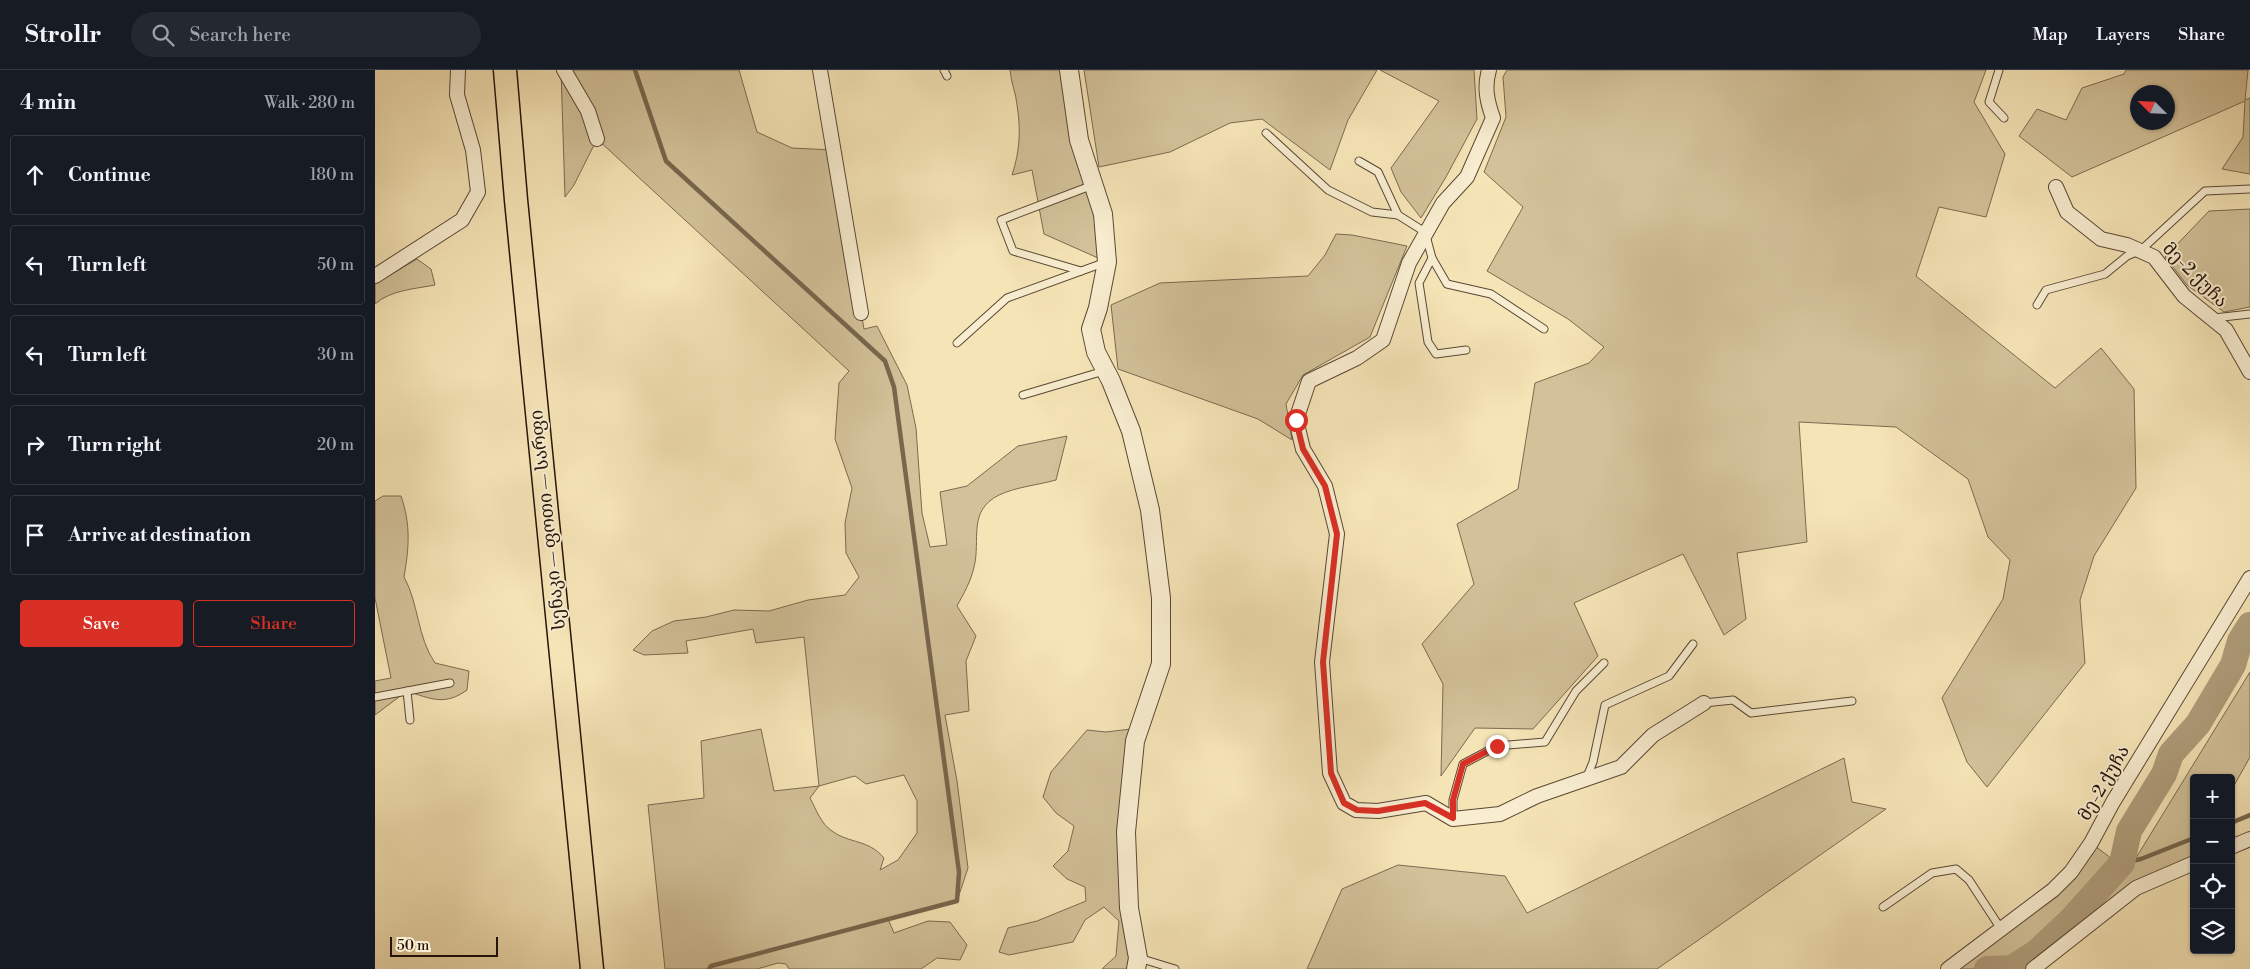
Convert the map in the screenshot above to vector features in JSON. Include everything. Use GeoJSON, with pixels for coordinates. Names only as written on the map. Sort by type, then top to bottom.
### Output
{"type":"FeatureCollection","features":[{"type":"Feature","properties":{"kind":"highway","name":"სენაკი — ფოთი — სარფი"},"geometry":{"type":"LineString","coordinates":[[505,70],[516,200],[592,969]]}},
{"type":"Feature","properties":{"kind":"street"},"geometry":{"type":"LineString","coordinates":[[375,276],[462,220],[477,192],[473,150],[457,95],[458,70]]}},
{"type":"Feature","properties":{"kind":"street"},"geometry":{"type":"LineString","coordinates":[[564,70],[587,111],[597,139]]}},
{"type":"Feature","properties":{"kind":"street"},"geometry":{"type":"LineString","coordinates":[[820,70],[861,313]]}},
{"type":"Feature","properties":{"kind":"street"},"geometry":{"type":"LineString","coordinates":[[1069,70],[1079,140],[1103,214],[1107,262],[1098,308],[1091,329],[1096,352],[1131,432],[1150,510],[1161,598],[1161,664],[1135,741],[1126,832],[1129,908],[1137,964]]}},
{"type":"Feature","properties":{"kind":"street"},"geometry":{"type":"LineString","coordinates":[[1489,70],[1486,80],[1487,102],[1493,118],[1467,177],[1443,203],[1409,263],[1383,340],[1357,358],[1309,381],[1296,420],[1303,449],[1325,486],[1337,534],[1323,662],[1331,773],[1344,803],[1357,810],[1378,811],[1425,803],[1453,818],[1500,814],[1537,796],[1621,767],[1653,735],[1704,703]]}},
{"type":"Feature","properties":{"kind":"street","name":"მე-2 ქუჩა"},"geometry":{"type":"LineString","coordinates":[[2056,187],[2067,212],[2101,239],[2141,250],[2155,257],[2185,296],[2226,330],[2250,372]]}},
{"type":"Feature","properties":{"kind":"street","name":"მე-2 ქუჩა"},"geometry":{"type":"LineString","coordinates":[[1948,969],[2053,890],[2071,872],[2091,843],[2113,802],[2250,578]]}},
{"type":"Feature","properties":{"kind":"street"},"geometry":{"type":"LineString","coordinates":[[2235,845],[2250,839]]}},
{"type":"Feature","properties":{"kind":"street"},"geometry":{"type":"LineString","coordinates":[[2033,969],[2136,888],[2192,864]]}},
{"type":"Feature","properties":{"kind":"lane"},"geometry":{"type":"LineString","coordinates":[[1999,70],[1989,102],[2004,118]]}},
{"type":"Feature","properties":{"kind":"lane"},"geometry":{"type":"LineString","coordinates":[[1266,133],[1328,190],[1372,212],[1398,215],[1425,232],[1432,258],[1447,284],[1491,294],[1544,329]]}},
{"type":"Feature","properties":{"kind":"lane"},"geometry":{"type":"LineString","coordinates":[[1359,161],[1378,172],[1398,215]]}},
{"type":"Feature","properties":{"kind":"lane"},"geometry":{"type":"LineString","coordinates":[[1081,271],[1013,251],[1001,220],[1093,185]]}},
{"type":"Feature","properties":{"kind":"lane"},"geometry":{"type":"LineString","coordinates":[[2037,305],[2046,290],[2105,274],[2127,256],[2141,250],[2205,191],[2250,189]]}},
{"type":"Feature","properties":{"kind":"lane"},"geometry":{"type":"LineString","coordinates":[[1432,258],[1419,283],[1428,342],[1436,354],[1466,350]]}},
{"type":"Feature","properties":{"kind":"lane"},"geometry":{"type":"LineString","coordinates":[[957,343],[1007,298],[1107,262]]}},
{"type":"Feature","properties":{"kind":"lane"},"geometry":{"type":"LineString","coordinates":[[2211,318],[2250,314]]}},
{"type":"Feature","properties":{"kind":"lane"},"geometry":{"type":"LineString","coordinates":[[1023,395],[1105,370]]}},
{"type":"Feature","properties":{"kind":"lane"},"geometry":{"type":"LineString","coordinates":[[1586,779],[1593,762],[1605,705],[1669,676],[1693,644]]}},
{"type":"Feature","properties":{"kind":"lane"},"geometry":{"type":"LineString","coordinates":[[1453,818],[1453,800],[1463,764],[1497,746],[1545,742],[1576,691],[1604,663]]}},
{"type":"Feature","properties":{"kind":"lane"},"geometry":{"type":"LineString","coordinates":[[375,697],[450,683]]}},
{"type":"Feature","properties":{"kind":"lane"},"geometry":{"type":"LineString","coordinates":[[407,691],[410,720]]}},
{"type":"Feature","properties":{"kind":"lane"},"geometry":{"type":"LineString","coordinates":[[1704,703],[1733,700],[1751,713],[1852,702]]}},
{"type":"Feature","properties":{"kind":"lane"},"geometry":{"type":"LineString","coordinates":[[1883,907],[1932,873],[1956,869],[1969,880],[2001,929]]}},
{"type":"Feature","properties":{"kind":"lane"},"geometry":{"type":"LineString","coordinates":[[1137,964],[1175,969]]}},
{"type":"Feature","properties":{"kind":"shaded area"},"geometry":{"type":"Polygon","coordinates":[[[561,70],[739,70],[757,132],[792,148],[833,150],[864,329],[877,326],[907,385],[916,428],[922,513],[930,547],[947,545],[940,492],[967,486],[1018,446],[1067,436],[1056,480],[1006,492],[989,502],[983,509],[977,527],[976,557],[973,572],[957,606],[976,636],[966,661],[969,711],[945,715],[957,781],[968,868],[957,901],[888,919],[894,933],[928,921],[950,922],[967,945],[960,960],[937,958],[921,969],[789,969],[786,964],[778,963],[757,969],[665,969],[648,805],[704,798],[701,741],[761,729],[774,791],[819,786],[804,637],[756,643],[753,629],[686,641],[688,653],[644,655],[633,650],[652,631],[674,621],[706,617],[734,610],[769,611],[808,600],[845,595],[859,577],[846,553],[845,523],[852,488],[835,439],[839,383],[849,371],[597,139],[574,185],[565,197],[561,70]],[[904,775],[866,784],[855,776],[819,786],[810,798],[819,816],[828,828],[845,838],[872,848],[884,858],[880,870],[898,860],[917,833],[917,801],[904,775]]]}},
{"type":"Feature","properties":{"kind":"shaded area"},"geometry":{"type":"Polygon","coordinates":[[[1010,70],[1069,70],[1107,262],[1044,234],[1032,170],[1012,175],[1017,157],[1019,131],[1010,70]]]}},
{"type":"Feature","properties":{"kind":"shaded area"},"geometry":{"type":"Polygon","coordinates":[[[1084,70],[1377,70],[1348,120],[1330,170],[1262,119],[1230,123],[1170,152],[1099,167],[1084,70]]]}},
{"type":"Feature","properties":{"kind":"shaded area"},"geometry":{"type":"Polygon","coordinates":[[[1380,70],[1474,70],[1477,119],[1446,177],[1421,218],[1401,192],[1391,168],[1439,101],[1380,70]]]}},
{"type":"Feature","properties":{"kind":"shaded area"},"geometry":{"type":"Polygon","coordinates":[[[1507,70],[1986,70],[1974,102],[2005,154],[1986,217],[1939,207],[1916,276],[2055,388],[2101,348],[2134,389],[2136,488],[2094,556],[2080,600],[2085,663],[1987,787],[1967,762],[1942,698],[2003,599],[2010,560],[1988,537],[1968,479],[1896,427],[1799,422],[1807,542],[1737,553],[1746,619],[1724,635],[1683,554],[1574,603],[1598,656],[1533,729],[1475,728],[1441,776],[1443,684],[1422,644],[1474,584],[1457,524],[1518,489],[1535,383],[1589,363],[1604,347],[1568,319],[1487,271],[1523,207],[1484,172],[1506,117],[1503,77],[1507,70]]]}},
{"type":"Feature","properties":{"kind":"shaded area"},"geometry":{"type":"Polygon","coordinates":[[[2126,70],[2248,70],[2245,100],[2250,98],[2250,174],[2222,169],[2243,137],[2245,101],[2072,177],[2019,136],[2037,109],[2066,120],[2082,88],[2124,74],[2126,70]]]}},
{"type":"Feature","properties":{"kind":"shaded area"},"geometry":{"type":"Polygon","coordinates":[[[2250,209],[2250,307],[2224,312],[2187,285],[2165,257],[2209,211],[2250,209]]]}},
{"type":"Feature","properties":{"kind":"shaded area"},"geometry":{"type":"Polygon","coordinates":[[[1336,234],[1352,235],[1407,246],[1370,337],[1303,375],[1286,404],[1292,440],[1258,419],[1118,369],[1111,305],[1160,283],[1308,276],[1325,255],[1336,234]]]}},
{"type":"Feature","properties":{"kind":"shaded area"},"geometry":{"type":"Polygon","coordinates":[[[417,259],[431,269],[435,285],[395,293],[375,304],[375,284],[417,259]]]}},
{"type":"Feature","properties":{"kind":"shaded area"},"geometry":{"type":"Polygon","coordinates":[[[383,496],[401,496],[408,527],[404,577],[413,598],[421,631],[429,653],[435,663],[469,671],[467,690],[459,695],[438,700],[407,691],[375,715],[375,681],[391,678],[375,598],[375,501],[383,496]]]}},
{"type":"Feature","properties":{"kind":"shaded area"},"geometry":{"type":"Polygon","coordinates":[[[2250,672],[2250,757],[2235,784],[2235,774],[2190,774],[2190,861],[2136,888],[2033,969],[1948,969],[2031,906],[2091,843],[2128,871],[2250,672]]]}},
{"type":"Feature","properties":{"kind":"shaded area"},"geometry":{"type":"Polygon","coordinates":[[[1139,728],[1126,832],[1136,969],[1102,969],[1116,956],[1119,921],[1104,907],[1085,920],[1073,942],[1009,955],[999,952],[1008,928],[1037,921],[1086,901],[1085,887],[1067,879],[1053,866],[1068,851],[1074,826],[1056,813],[1043,797],[1051,772],[1087,730],[1106,732],[1139,728]]]}},
{"type":"Feature","properties":{"kind":"shaded area"},"geometry":{"type":"Polygon","coordinates":[[[1844,758],[1852,802],[1886,809],[1657,969],[1307,969],[1342,889],[1398,865],[1505,876],[1527,913],[1844,758]]]}},
{"type":"Feature","properties":{"kind":"waterway"},"geometry":{"type":"LineString","coordinates":[[635,70],[666,161],[885,361],[894,387],[959,872],[957,901],[711,966],[709,969]]}},
{"type":"Feature","properties":{"kind":"waterway"},"geometry":{"type":"LineString","coordinates":[[1987,969],[2012,968],[2037,952],[2071,920],[2122,863],[2129,831],[2164,774],[2171,754],[2198,724],[2233,665],[2240,641],[2250,625]]}},
{"type":"Feature","properties":{"kind":"waterway"},"geometry":{"type":"LineString","coordinates":[[2235,821],[2250,815]]}},
{"type":"Feature","properties":{"kind":"waterway"},"geometry":{"type":"LineString","coordinates":[[2122,863],[2141,859],[2190,840]]}},
{"type":"Feature","properties":{"kind":"route"},"geometry":{"type":"LineString","coordinates":[[1296,420],[1303,449],[1325,486],[1337,534],[1323,662],[1331,773],[1344,803],[1357,810],[1378,811],[1425,803],[1453,818],[1453,800],[1463,764],[1497,746]]}}]}
